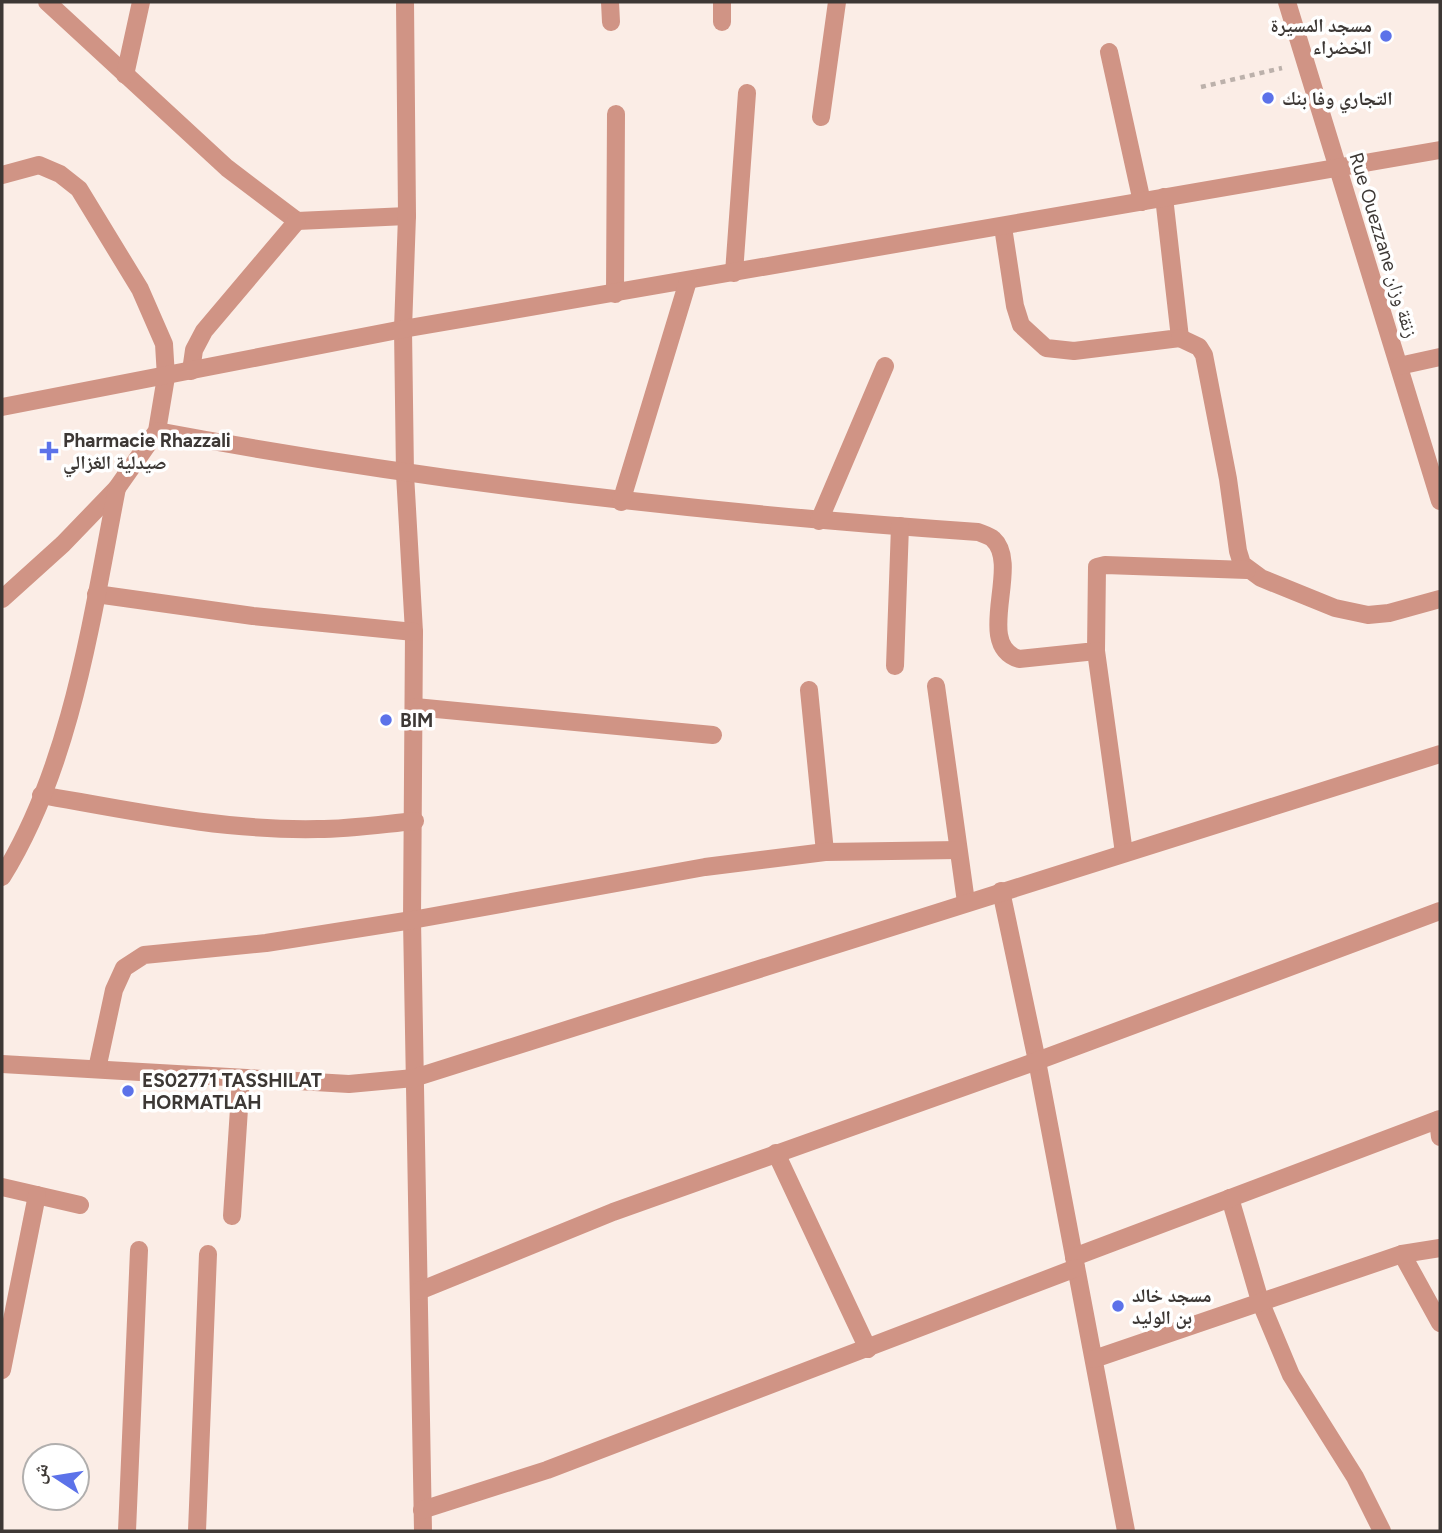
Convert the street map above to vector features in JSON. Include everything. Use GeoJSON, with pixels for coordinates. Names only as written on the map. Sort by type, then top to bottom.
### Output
{"type":"FeatureCollection","features":[{"type":"Feature","properties":{"kind":"street"},"geometry":{"type":"LineString","coordinates":[[47,2],[227,168],[297,221],[407,216]]}},
{"type":"Feature","properties":{"kind":"street"},"geometry":{"type":"LineString","coordinates":[[125,75],[141,2]]}},
{"type":"Feature","properties":{"kind":"street"},"geometry":{"type":"LineString","coordinates":[[405,2],[407,216],[403,329],[405,474],[414,632],[415,821],[412,920],[423,1531]]}},
{"type":"Feature","properties":{"kind":"street"},"geometry":{"type":"LineString","coordinates":[[610,2],[611,22]]}},
{"type":"Feature","properties":{"kind":"street"},"geometry":{"type":"LineString","coordinates":[[722,2],[722,22]]}},
{"type":"Feature","properties":{"kind":"street"},"geometry":{"type":"LineString","coordinates":[[821,117],[837,2]]}},
{"type":"Feature","properties":{"kind":"street","name":"Rue Ouezzane زنقة وزان"},"geometry":{"type":"LineString","coordinates":[[1287,2],[1440,501]]}},
{"type":"Feature","properties":{"kind":"street"},"geometry":{"type":"LineString","coordinates":[[1109,52],[1142,202]]}},
{"type":"Feature","properties":{"kind":"street"},"geometry":{"type":"LineString","coordinates":[[734,273],[747,93]]}},
{"type":"Feature","properties":{"kind":"street"},"geometry":{"type":"LineString","coordinates":[[615,294],[616,114]]}},
{"type":"Feature","properties":{"kind":"street"},"geometry":{"type":"LineString","coordinates":[[2,407],[403,329],[1440,150]]}},
{"type":"Feature","properties":{"kind":"street"},"geometry":{"type":"LineString","coordinates":[[2,175],[38,164],[60,174],[79,189],[140,289],[164,344],[166,377],[157,431],[117,488],[64,544],[2,599]]}},
{"type":"Feature","properties":{"kind":"street"},"geometry":{"type":"LineString","coordinates":[[1164,197],[1180,338]]}},
{"type":"Feature","properties":{"kind":"street"},"geometry":{"type":"LineString","coordinates":[[191,371],[194,351],[204,331],[297,221]]}},
{"type":"Feature","properties":{"kind":"street"},"geometry":{"type":"LineString","coordinates":[[1003,227],[1015,306],[1021,325],[1046,348],[1074,351],[1180,338],[1199,347],[1203,355],[1238,551],[1247,570]]}},
{"type":"Feature","properties":{"kind":"street"},"geometry":{"type":"LineString","coordinates":[[621,502],[688,281]]}},
{"type":"Feature","properties":{"kind":"street"},"geometry":{"type":"LineString","coordinates":[[1399,366],[1440,357]]}},
{"type":"Feature","properties":{"kind":"street"},"geometry":{"type":"LineString","coordinates":[[819,521],[886,366]]}},
{"type":"Feature","properties":{"kind":"street"},"geometry":{"type":"LineString","coordinates":[[157,431],[405,474],[621,502],[819,521],[978,532],[993,540],[1001,553],[999,643],[1009,656],[1019,659],[1096,651]]}},
{"type":"Feature","properties":{"kind":"street"},"geometry":{"type":"LineString","coordinates":[[2,877],[41,795],[61,741],[96,594],[117,488]]}},
{"type":"Feature","properties":{"kind":"street"},"geometry":{"type":"LineString","coordinates":[[894,666],[900,526]]}},
{"type":"Feature","properties":{"kind":"street"},"geometry":{"type":"LineString","coordinates":[[1124,853],[1096,651],[1097,567],[1105,565],[1247,570],[1261,578],[1351,612],[1390,612],[1440,599]]}},
{"type":"Feature","properties":{"kind":"street"},"geometry":{"type":"LineString","coordinates":[[96,594],[253,616],[414,632]]}},
{"type":"Feature","properties":{"kind":"street"},"geometry":{"type":"LineString","coordinates":[[936,686],[965,902]]}},
{"type":"Feature","properties":{"kind":"street"},"geometry":{"type":"LineString","coordinates":[[809,690],[825,852]]}},
{"type":"Feature","properties":{"kind":"street"},"geometry":{"type":"LineString","coordinates":[[415,707],[713,736]]}},
{"type":"Feature","properties":{"kind":"street"},"geometry":{"type":"LineString","coordinates":[[2,1064],[349,1084],[414,1078],[1440,754]]}},
{"type":"Feature","properties":{"kind":"street"},"geometry":{"type":"LineString","coordinates":[[41,795],[167,817],[256,828],[320,829],[415,821]]}},
{"type":"Feature","properties":{"kind":"street"},"geometry":{"type":"LineString","coordinates":[[97,1069],[114,990],[124,968],[144,955],[265,943],[412,920],[705,867],[825,852],[958,850]]}},
{"type":"Feature","properties":{"kind":"street"},"geometry":{"type":"LineString","coordinates":[[1001,891],[1037,1061],[1126,1531]]}},
{"type":"Feature","properties":{"kind":"street"},"geometry":{"type":"LineString","coordinates":[[419,1292],[614,1212],[1037,1061],[1440,911]]}},
{"type":"Feature","properties":{"kind":"street"},"geometry":{"type":"LineString","coordinates":[[232,1216],[241,1078]]}},
{"type":"Feature","properties":{"kind":"street"},"geometry":{"type":"LineString","coordinates":[[422,1510],[547,1470],[868,1349],[1230,1198],[1439,1126]]}},
{"type":"Feature","properties":{"kind":"street"},"geometry":{"type":"LineString","coordinates":[[776,1153],[868,1349]]}},
{"type":"Feature","properties":{"kind":"street"},"geometry":{"type":"LineString","coordinates":[[2,1187],[80,1205]]}},
{"type":"Feature","properties":{"kind":"street"},"geometry":{"type":"LineString","coordinates":[[2,1370],[37,1195]]}},
{"type":"Feature","properties":{"kind":"street"},"geometry":{"type":"LineString","coordinates":[[1230,1198],[1260,1301],[1290,1375],[1355,1477],[1382,1531]]}},
{"type":"Feature","properties":{"kind":"street"},"geometry":{"type":"LineString","coordinates":[[1094,1359],[1402,1254],[1440,1248]]}},
{"type":"Feature","properties":{"kind":"street"},"geometry":{"type":"LineString","coordinates":[[127,1531],[139,1250]]}},
{"type":"Feature","properties":{"kind":"street"},"geometry":{"type":"LineString","coordinates":[[197,1531],[208,1254]]}},
{"type":"Feature","properties":{"kind":"street"},"geometry":{"type":"LineString","coordinates":[[1402,1254],[1440,1323]]}},
{"type":"Feature","properties":{"kind":"path"},"geometry":{"type":"LineString","coordinates":[[1201,87],[1307,63]]}},
{"type":"Feature","properties":{"kind":"place","name":"مسجد المسيرة الخضراء"},"geometry":{"type":"Point","coordinates":[1386,36]}},
{"type":"Feature","properties":{"kind":"place","name":"التجاري وفا بنك"},"geometry":{"type":"Point","coordinates":[1268,98]}},
{"type":"Feature","properties":{"kind":"place","name":"Pharmacie Rhazzali صيدلية الغزالي"},"geometry":{"type":"Point","coordinates":[49,451]}},
{"type":"Feature","properties":{"kind":"place","name":"BIM"},"geometry":{"type":"Point","coordinates":[386,720]}},
{"type":"Feature","properties":{"kind":"place","name":"ES02771 TASSHILAT HORMATLAH"},"geometry":{"type":"Point","coordinates":[128,1091]}},
{"type":"Feature","properties":{"kind":"place","name":"مسجد خالد بن الوليد"},"geometry":{"type":"Point","coordinates":[1118,1306]}}]}
